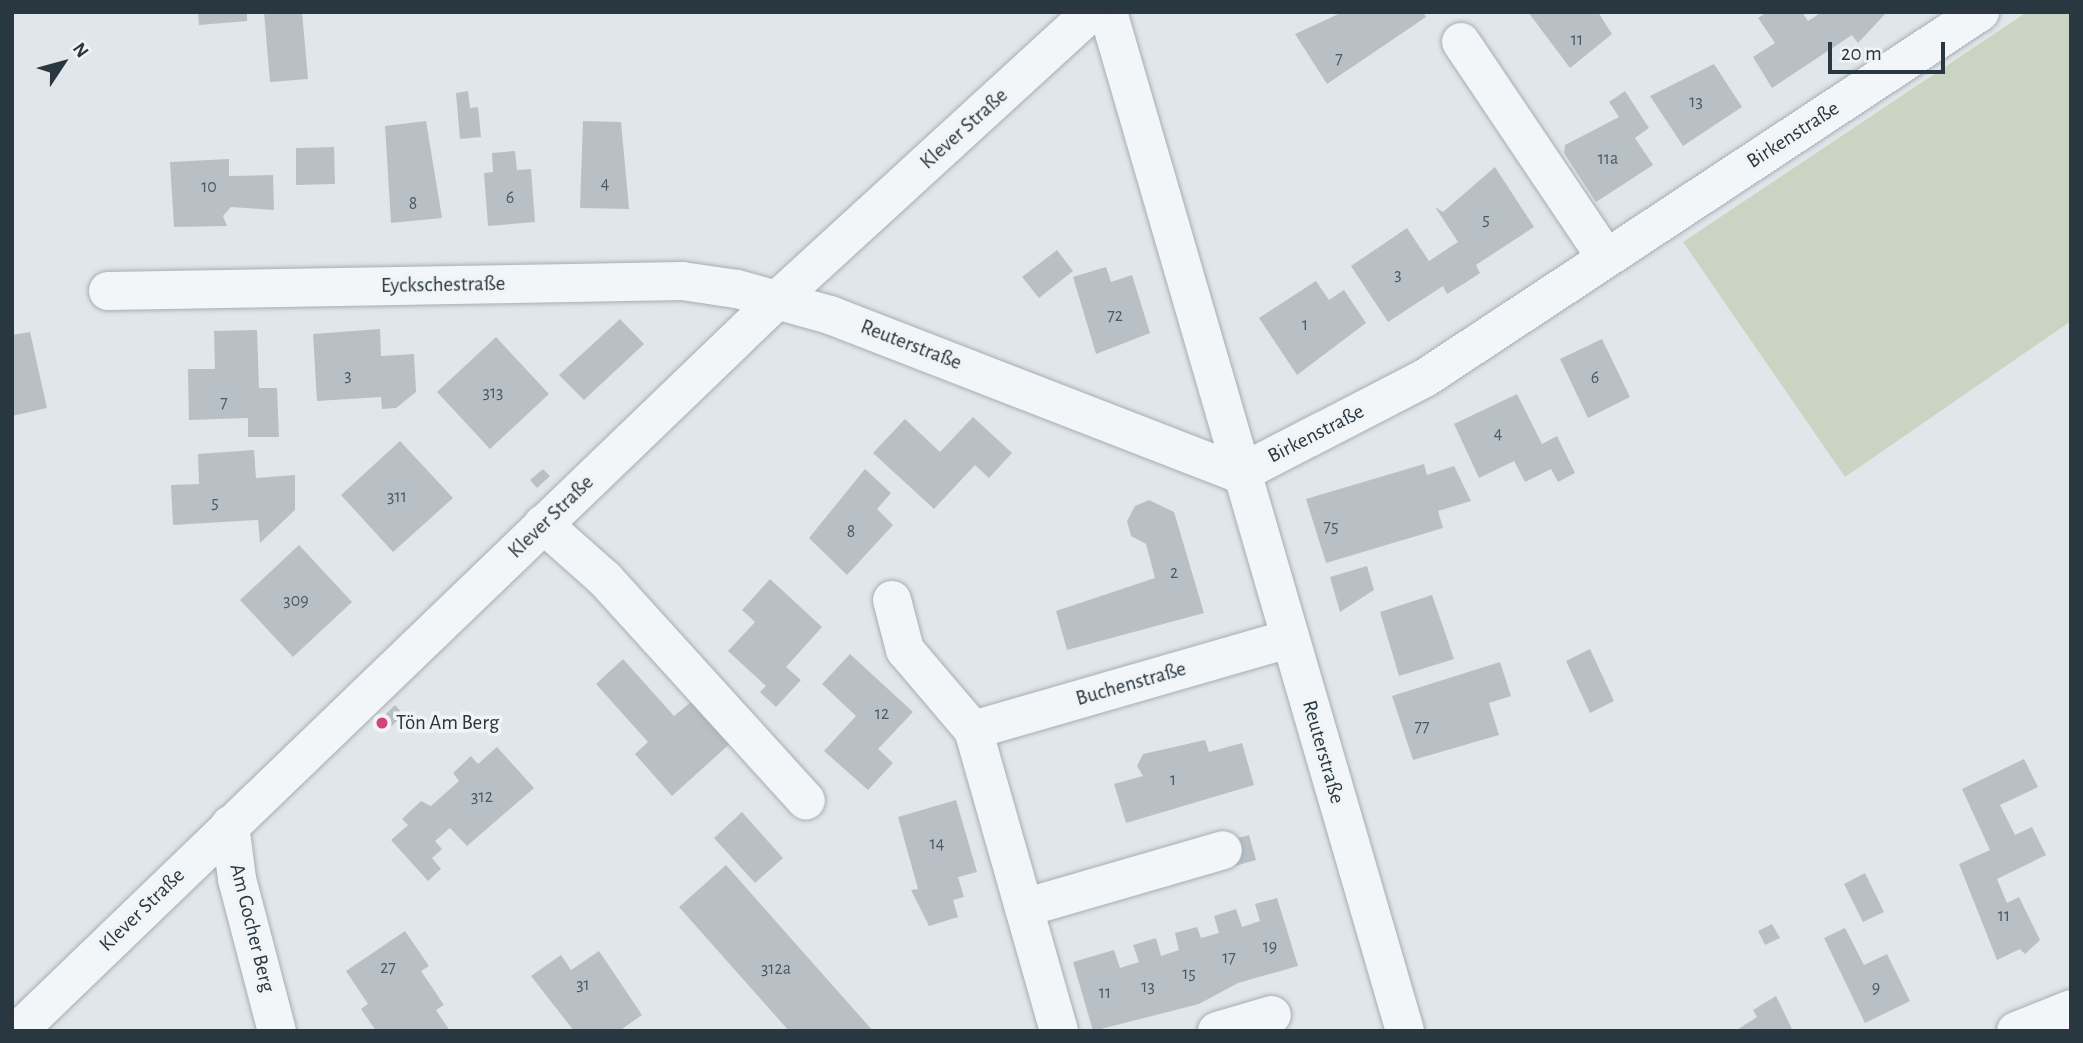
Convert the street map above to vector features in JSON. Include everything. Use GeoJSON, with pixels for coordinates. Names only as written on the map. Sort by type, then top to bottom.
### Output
{"type":"FeatureCollection","features":[{"type":"Feature","properties":{"kind":"street","name":"Klever Straße"},"geometry":{"type":"LineString","coordinates":[[18,1031],[776,301],[1091,12]]}},
{"type":"Feature","properties":{"kind":"street","name":"Reuterstraße"},"geometry":{"type":"LineString","coordinates":[[1108,12],[1239,474],[1405,1031]]}},
{"type":"Feature","properties":{"kind":"street","name":"Birkenstraße"},"geometry":{"type":"LineString","coordinates":[[1239,474],[1425,377],[1980,12]]}},
{"type":"Feature","properties":{"kind":"street"},"geometry":{"type":"LineString","coordinates":[[1461,42],[1606,258]]}},
{"type":"Feature","properties":{"kind":"street","name":"Eyckschestraße"},"geometry":{"type":"LineString","coordinates":[[108,290],[682,281],[776,301]]}},
{"type":"Feature","properties":{"kind":"street","name":"Reuterstraße"},"geometry":{"type":"LineString","coordinates":[[776,301],[830,314],[1239,474]]}},
{"type":"Feature","properties":{"kind":"street"},"geometry":{"type":"LineString","coordinates":[[543,524],[605,579],[806,801]]}},
{"type":"Feature","properties":{"kind":"street"},"geometry":{"type":"LineString","coordinates":[[892,600],[905,650],[972,730],[1059,1031]]}},
{"type":"Feature","properties":{"kind":"street","name":"Buchenstraße"},"geometry":{"type":"LineString","coordinates":[[972,730],[1289,639]]}},
{"type":"Feature","properties":{"kind":"street","name":"Am Gocher Berg"},"geometry":{"type":"LineString","coordinates":[[230,825],[237,879],[277,1031]]}},
{"type":"Feature","properties":{"kind":"street"},"geometry":{"type":"LineString","coordinates":[[1024,908],[1223,850]]}},
{"type":"Feature","properties":{"kind":"street"},"geometry":{"type":"LineString","coordinates":[[2016,1031],[2071,1009]]}},
{"type":"Feature","properties":{"kind":"street"},"geometry":{"type":"LineString","coordinates":[[1217,1031],[1272,1015]]}},
{"type":"Feature","properties":{"kind":"green space"},"geometry":{"type":"Polygon","coordinates":[[[2027,12],[2071,12],[2071,321],[1845,477],[1683,242],[2027,12]]]}},
{"type":"Feature","properties":{"kind":"building"},"geometry":{"type":"Polygon","coordinates":[[[198,12],[247,12],[247,21],[199,25],[198,12]]]}},
{"type":"Feature","properties":{"kind":"building"},"geometry":{"type":"Polygon","coordinates":[[[264,12],[302,12],[308,79],[270,82],[264,12]]]}},
{"type":"Feature","properties":{"kind":"building"},"geometry":{"type":"Polygon","coordinates":[[[1343,12],[1423,12],[1426,17],[1327,84],[1295,34],[1343,12]]]}},
{"type":"Feature","properties":{"kind":"building"},"geometry":{"type":"Polygon","coordinates":[[[1528,12],[1598,12],[1612,34],[1570,68],[1528,12]]]}},
{"type":"Feature","properties":{"kind":"building"},"geometry":{"type":"Polygon","coordinates":[[[1767,12],[1802,12],[1808,21],[1822,12],[1887,12],[1858,43],[1852,35],[1772,88],[1753,57],[1775,43],[1758,18],[1767,12]]]}},
{"type":"Feature","properties":{"kind":"building"},"geometry":{"type":"Polygon","coordinates":[[[1714,64],[1742,107],[1683,146],[1650,96],[1714,64]]]}},
{"type":"Feature","properties":{"kind":"building"},"geometry":{"type":"Polygon","coordinates":[[[468,91],[470,108],[478,107],[481,137],[460,139],[456,93],[468,91]]]}},
{"type":"Feature","properties":{"kind":"building"},"geometry":{"type":"Polygon","coordinates":[[[1625,91],[1649,128],[1635,138],[1653,165],[1596,202],[1564,153],[1565,145],[1619,117],[1609,102],[1625,91]]]}},
{"type":"Feature","properties":{"kind":"building"},"geometry":{"type":"Polygon","coordinates":[[[426,121],[442,218],[391,223],[385,126],[426,121]]]}},
{"type":"Feature","properties":{"kind":"building"},"geometry":{"type":"Polygon","coordinates":[[[583,121],[621,122],[629,209],[580,208],[583,121]]]}},
{"type":"Feature","properties":{"kind":"building"},"geometry":{"type":"Polygon","coordinates":[[[334,147],[335,184],[296,185],[296,148],[334,147]]]}},
{"type":"Feature","properties":{"kind":"building"},"geometry":{"type":"Polygon","coordinates":[[[515,151],[517,170],[531,169],[535,222],[488,226],[484,173],[493,172],[492,153],[515,151]]]}},
{"type":"Feature","properties":{"kind":"building"},"geometry":{"type":"Polygon","coordinates":[[[229,159],[229,176],[273,175],[274,210],[231,207],[223,216],[227,226],[174,227],[170,162],[229,159]]]}},
{"type":"Feature","properties":{"kind":"building"},"geometry":{"type":"Polygon","coordinates":[[[1495,167],[1534,227],[1476,265],[1480,273],[1465,283],[1447,294],[1443,286],[1388,322],[1351,266],[1407,228],[1429,261],[1458,242],[1435,207],[1443,212],[1495,167]]]}},
{"type":"Feature","properties":{"kind":"building"},"geometry":{"type":"Polygon","coordinates":[[[1057,250],[1073,271],[1039,298],[1022,277],[1057,250]]]}},
{"type":"Feature","properties":{"kind":"building"},"geometry":{"type":"Polygon","coordinates":[[[1106,267],[1111,282],[1132,275],[1150,333],[1096,354],[1073,277],[1106,267]]]}},
{"type":"Feature","properties":{"kind":"building"},"geometry":{"type":"Polygon","coordinates":[[[1316,281],[1329,300],[1344,290],[1366,323],[1297,375],[1259,318],[1316,281]]]}},
{"type":"Feature","properties":{"kind":"building"},"geometry":{"type":"Polygon","coordinates":[[[620,319],[644,344],[584,400],[559,375],[620,319]]]}},
{"type":"Feature","properties":{"kind":"building"},"geometry":{"type":"Polygon","coordinates":[[[380,329],[381,356],[414,354],[416,392],[396,408],[382,409],[381,397],[317,401],[313,334],[380,329]]]}},
{"type":"Feature","properties":{"kind":"building"},"geometry":{"type":"Polygon","coordinates":[[[257,330],[259,388],[277,388],[279,437],[248,437],[248,418],[189,420],[188,369],[215,369],[214,331],[257,330]]]}},
{"type":"Feature","properties":{"kind":"building"},"geometry":{"type":"Polygon","coordinates":[[[30,332],[47,408],[12,416],[12,335],[30,332]]]}},
{"type":"Feature","properties":{"kind":"building"},"geometry":{"type":"Polygon","coordinates":[[[496,337],[549,394],[490,449],[437,392],[496,337]]]}},
{"type":"Feature","properties":{"kind":"building"},"geometry":{"type":"Polygon","coordinates":[[[1602,339],[1630,397],[1588,418],[1560,359],[1602,339]]]}},
{"type":"Feature","properties":{"kind":"building"},"geometry":{"type":"Polygon","coordinates":[[[1517,394],[1542,444],[1557,436],[1575,473],[1558,482],[1551,469],[1525,482],[1514,461],[1479,478],[1454,424],[1517,394]]]}},
{"type":"Feature","properties":{"kind":"building"},"geometry":{"type":"Polygon","coordinates":[[[973,417],[1012,453],[989,478],[975,465],[934,509],[873,453],[905,419],[940,452],[973,417]]]}},
{"type":"Feature","properties":{"kind":"building"},"geometry":{"type":"Polygon","coordinates":[[[400,441],[453,498],[393,552],[341,495],[400,441]]]}},
{"type":"Feature","properties":{"kind":"building"},"geometry":{"type":"Polygon","coordinates":[[[254,450],[256,478],[295,475],[295,510],[260,543],[258,520],[173,525],[171,485],[199,484],[198,454],[254,450]]]}},
{"type":"Feature","properties":{"kind":"building"},"geometry":{"type":"Polygon","coordinates":[[[1424,464],[1427,475],[1454,466],[1471,501],[1438,511],[1443,528],[1326,563],[1306,499],[1424,464]]]}},
{"type":"Feature","properties":{"kind":"building"},"geometry":{"type":"Polygon","coordinates":[[[543,469],[550,476],[537,488],[530,480],[543,469]]]}},
{"type":"Feature","properties":{"kind":"building"},"geometry":{"type":"Polygon","coordinates":[[[865,469],[891,493],[877,509],[893,525],[847,575],[809,538],[865,469]]]}},
{"type":"Feature","properties":{"kind":"building"},"geometry":{"type":"Polygon","coordinates":[[[1149,500],[1174,512],[1204,613],[1067,650],[1056,611],[1155,578],[1146,544],[1131,536],[1127,521],[1135,506],[1149,500]]]}},
{"type":"Feature","properties":{"kind":"building"},"geometry":{"type":"Polygon","coordinates":[[[299,545],[352,602],[293,657],[240,600],[299,545]]]}},
{"type":"Feature","properties":{"kind":"building"},"geometry":{"type":"Polygon","coordinates":[[[1367,566],[1374,590],[1340,612],[1330,577],[1367,566]]]}},
{"type":"Feature","properties":{"kind":"building"},"geometry":{"type":"Polygon","coordinates":[[[770,579],[822,627],[786,667],[801,680],[776,707],[760,692],[766,686],[728,651],[755,622],[742,610],[770,579]]]}},
{"type":"Feature","properties":{"kind":"building"},"geometry":{"type":"Polygon","coordinates":[[[1432,595],[1454,659],[1399,676],[1380,612],[1432,595]]]}},
{"type":"Feature","properties":{"kind":"building"},"geometry":{"type":"Polygon","coordinates":[[[1590,649],[1614,701],[1590,713],[1566,661],[1590,649]]]}},
{"type":"Feature","properties":{"kind":"building"},"geometry":{"type":"Polygon","coordinates":[[[850,654],[913,712],[878,749],[893,763],[868,790],[824,751],[856,716],[822,684],[850,654]]]}},
{"type":"Feature","properties":{"kind":"building"},"geometry":{"type":"Polygon","coordinates":[[[623,659],[674,716],[696,698],[734,740],[672,796],[635,754],[648,742],[596,684],[623,659]]]}},
{"type":"Feature","properties":{"kind":"building"},"geometry":{"type":"Polygon","coordinates":[[[1500,662],[1511,696],[1489,703],[1499,735],[1413,760],[1392,696],[1500,662]]]}},
{"type":"Feature","properties":{"kind":"building"},"geometry":{"type":"Polygon","coordinates":[[[395,705],[403,714],[392,726],[383,717],[395,705]]]}},
{"type":"Feature","properties":{"kind":"building"},"geometry":{"type":"Polygon","coordinates":[[[1205,740],[1209,752],[1242,743],[1254,785],[1126,823],[1114,784],[1143,776],[1137,766],[1143,754],[1205,740]]]}},
{"type":"Feature","properties":{"kind":"building"},"geometry":{"type":"Polygon","coordinates":[[[497,747],[534,788],[467,846],[450,828],[435,841],[442,849],[432,858],[441,869],[428,881],[391,840],[408,825],[402,819],[421,801],[431,806],[459,781],[453,773],[471,756],[478,764],[497,747]]]}},
{"type":"Feature","properties":{"kind":"building"},"geometry":{"type":"Polygon","coordinates":[[[2024,759],[2038,787],[2000,805],[2015,835],[2032,827],[2046,855],[1997,879],[2007,903],[2019,897],[2040,940],[2025,954],[2020,949],[1997,960],[1959,864],[1990,850],[1962,789],[2024,759]]]}},
{"type":"Feature","properties":{"kind":"building"},"geometry":{"type":"Polygon","coordinates":[[[956,800],[977,872],[958,877],[964,897],[953,900],[958,917],[929,926],[911,890],[918,889],[898,817],[956,800]]]}},
{"type":"Feature","properties":{"kind":"building"},"geometry":{"type":"Polygon","coordinates":[[[742,812],[783,858],[755,883],[714,838],[742,812]]]}},
{"type":"Feature","properties":{"kind":"building"},"geometry":{"type":"Polygon","coordinates":[[[1249,835],[1256,860],[1235,866],[1228,841],[1249,835]]]}},
{"type":"Feature","properties":{"kind":"building"},"geometry":{"type":"Polygon","coordinates":[[[726,865],[873,1031],[789,1031],[679,907],[726,865]]]}},
{"type":"Feature","properties":{"kind":"building"},"geometry":{"type":"Polygon","coordinates":[[[1865,873],[1884,912],[1863,922],[1844,884],[1865,873]]]}},
{"type":"Feature","properties":{"kind":"building"},"geometry":{"type":"Polygon","coordinates":[[[1277,898],[1298,966],[1238,983],[1199,1004],[1093,1031],[1073,962],[1114,950],[1120,968],[1139,962],[1133,945],[1156,938],[1161,956],[1179,950],[1175,933],[1197,927],[1201,938],[1219,933],[1214,916],[1236,909],[1242,927],[1260,921],[1255,904],[1277,898]]]}},
{"type":"Feature","properties":{"kind":"building"},"geometry":{"type":"Polygon","coordinates":[[[1772,924],[1780,938],[1765,945],[1758,931],[1772,924]]]}},
{"type":"Feature","properties":{"kind":"building"},"geometry":{"type":"Polygon","coordinates":[[[1845,928],[1864,965],[1887,954],[1910,1001],[1865,1023],[1824,938],[1845,928]]]}},
{"type":"Feature","properties":{"kind":"building"},"geometry":{"type":"Polygon","coordinates":[[[405,931],[429,966],[421,971],[444,1005],[436,1010],[450,1031],[376,1031],[361,1009],[368,1004],[346,971],[405,931]]]}},
{"type":"Feature","properties":{"kind":"building"},"geometry":{"type":"Polygon","coordinates":[[[599,951],[642,1015],[619,1031],[574,1031],[531,976],[561,955],[571,970],[599,951]]]}},
{"type":"Feature","properties":{"kind":"building"},"geometry":{"type":"Polygon","coordinates":[[[1776,996],[1793,1031],[1735,1031],[1757,1017],[1753,1010],[1776,996]]]}},
{"type":"Feature","properties":{"kind":"place","name":"Tön Am Berg"},"geometry":{"type":"Point","coordinates":[382,723]}}]}
